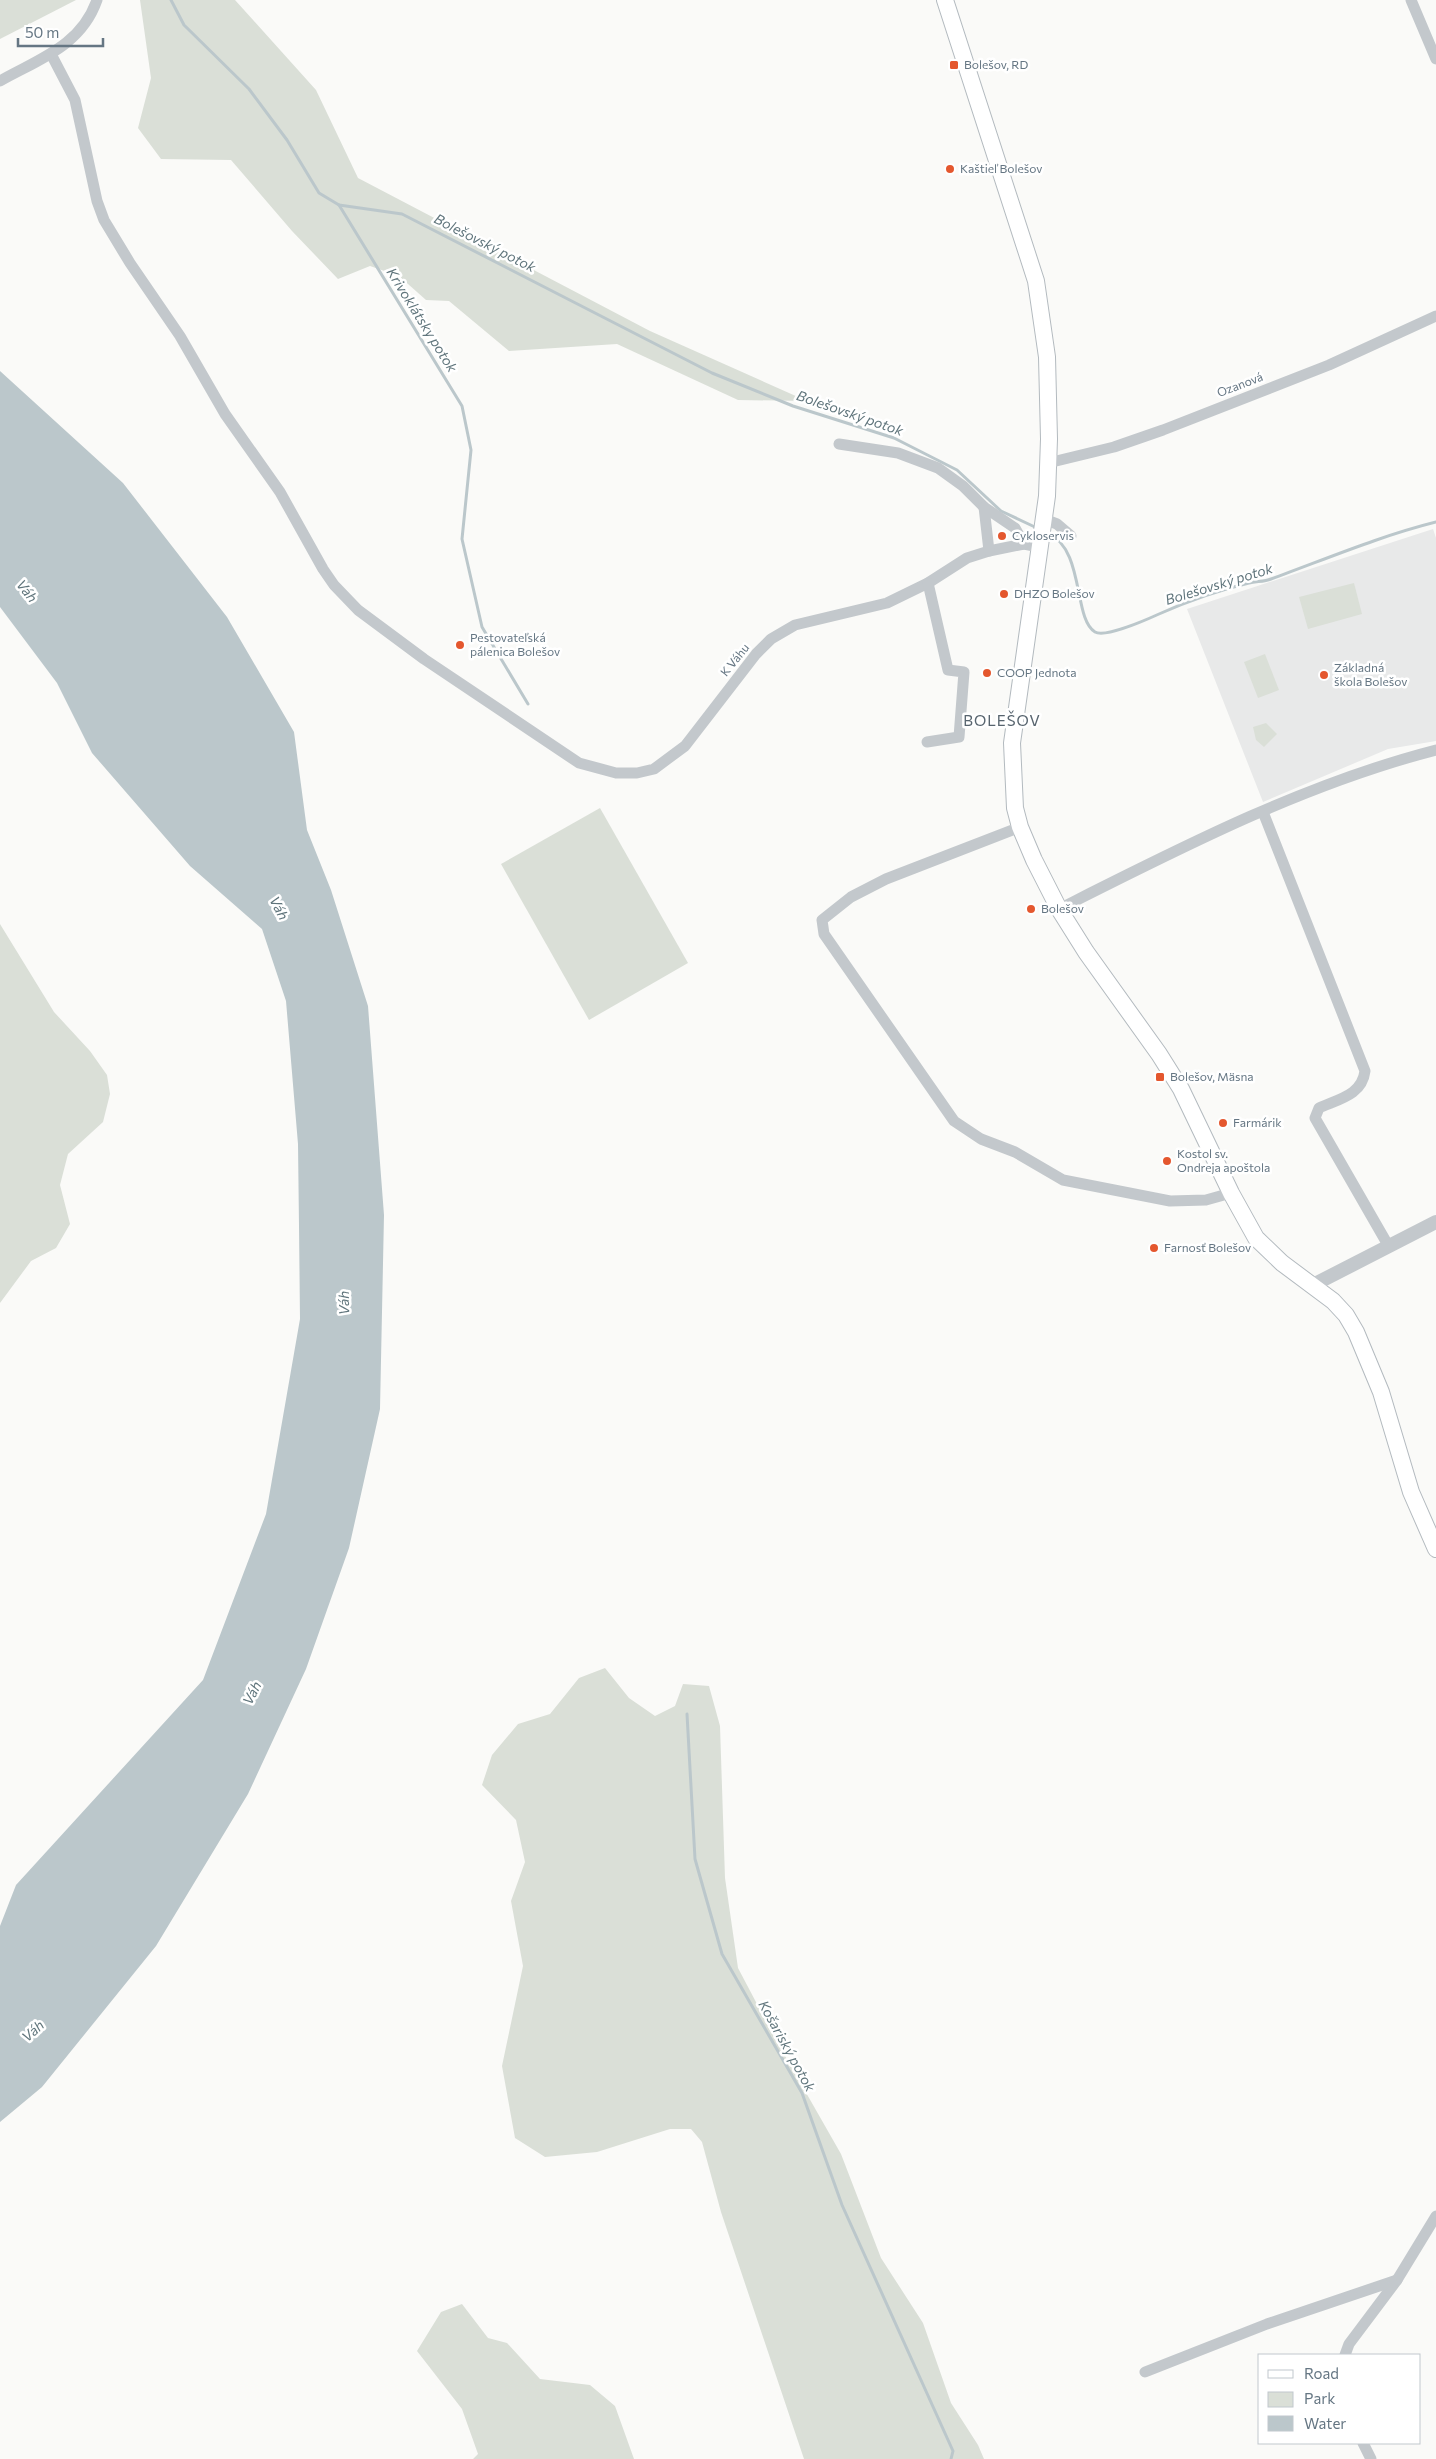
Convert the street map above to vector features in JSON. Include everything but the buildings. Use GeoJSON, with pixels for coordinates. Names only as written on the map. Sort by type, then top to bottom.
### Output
{"type":"FeatureCollection","features":[{"type":"Feature","properties":{"kind":"main road"},"geometry":{"type":"LineString","coordinates":[[945,0],[1036,281],[1047,357],[1048,463],[1012,738],[1015,808],[1020,827],[1034,860],[1059,909],[1086,952],[1159,1054],[1181,1089],[1231,1193],[1256,1238],[1268,1251],[1340,1308],[1356,1332],[1381,1392],[1411,1492],[1436,1548]]}},
{"type":"Feature","properties":{"kind":"street"},"geometry":{"type":"LineString","coordinates":[[0,81],[51,54],[78,33],[90,16],[97,0]]}},
{"type":"Feature","properties":{"kind":"street"},"geometry":{"type":"LineString","coordinates":[[1411,0],[1436,59]]}},
{"type":"Feature","properties":{"kind":"street","name":"K Váhu"},"geometry":{"type":"LineString","coordinates":[[51,54],[75,100],[97,201],[104,220],[130,263],[180,336],[225,414],[280,492],[334,585],[358,610],[526,729],[579,763],[623,773],[637,773],[654,769],[685,746],[756,654],[771,639],[795,625],[876,607],[928,583],[967,558],[1038,535]]}},
{"type":"Feature","properties":{"kind":"street","name":"Ozanová"},"geometry":{"type":"LineString","coordinates":[[1048,463],[1114,447],[1163,430],[1329,365],[1436,316]]}},
{"type":"Feature","properties":{"kind":"street"},"geometry":{"type":"LineString","coordinates":[[839,444],[898,453],[938,468],[963,486],[984,507],[1015,528],[1038,535],[1057,524],[1071,536]]}},
{"type":"Feature","properties":{"kind":"street"},"geometry":{"type":"LineString","coordinates":[[984,507],[989,551]]}},
{"type":"Feature","properties":{"kind":"street"},"geometry":{"type":"LineString","coordinates":[[928,583],[948,670],[964,672],[959,737],[928,742]]}},
{"type":"Feature","properties":{"kind":"street"},"geometry":{"type":"LineString","coordinates":[[1059,909],[1175,851],[1263,812],[1381,765],[1436,750]]}},
{"type":"Feature","properties":{"kind":"street"},"geometry":{"type":"LineString","coordinates":[[1263,812],[1365,1071],[1364,1082],[1358,1090],[1319,1108],[1315,1118],[1388,1245]]}},
{"type":"Feature","properties":{"kind":"street"},"geometry":{"type":"LineString","coordinates":[[1020,827],[886,879],[851,897],[822,920],[824,934],[954,1121],[981,1139],[1015,1152],[1063,1180],[1094,1188],[1170,1201],[1206,1200],[1231,1193]]}},
{"type":"Feature","properties":{"kind":"street"},"geometry":{"type":"LineString","coordinates":[[1313,1285],[1436,1222]]}},
{"type":"Feature","properties":{"kind":"street"},"geometry":{"type":"LineString","coordinates":[[1345,2354],[1349,2344],[1397,2280],[1436,2216]]}},
{"type":"Feature","properties":{"kind":"street"},"geometry":{"type":"LineString","coordinates":[[1145,2372],[1267,2324],[1397,2280]]}},
{"type":"Feature","properties":{"kind":"street"},"geometry":{"type":"LineString","coordinates":[[1364,2444],[1371,2459]]}},
{"type":"Feature","properties":{"kind":"shaded area","name":"Základná škola Bolešov"},"geometry":{"type":"Polygon","coordinates":[[[1433,529],[1436,538],[1436,741],[1388,749],[1263,802],[1187,609],[1433,529]]]}},
{"type":"Feature","properties":{"kind":"green space"},"geometry":{"type":"Polygon","coordinates":[[[0,0],[76,0],[0,39],[0,0]]]}},
{"type":"Feature","properties":{"kind":"green space"},"geometry":{"type":"Polygon","coordinates":[[[140,0],[235,0],[316,90],[358,178],[650,331],[807,401],[738,400],[617,344],[509,351],[449,301],[426,300],[399,276],[370,266],[338,279],[292,231],[231,160],[161,159],[138,128],[151,78],[140,0]]]}},
{"type":"Feature","properties":{"kind":"green space"},"geometry":{"type":"Polygon","coordinates":[[[1354,583],[1362,614],[1308,629],[1299,597],[1354,583]]]}},
{"type":"Feature","properties":{"kind":"green space"},"geometry":{"type":"Polygon","coordinates":[[[1265,654],[1279,690],[1258,698],[1244,662],[1265,654]]]}},
{"type":"Feature","properties":{"kind":"green space"},"geometry":{"type":"Polygon","coordinates":[[[1266,723],[1277,734],[1264,747],[1256,740],[1253,727],[1266,723]]]}},
{"type":"Feature","properties":{"kind":"green space"},"geometry":{"type":"Polygon","coordinates":[[[600,808],[688,963],[589,1020],[501,864],[600,808]]]}},
{"type":"Feature","properties":{"kind":"green space"},"geometry":{"type":"Polygon","coordinates":[[[0,924],[54,1012],[90,1051],[107,1075],[110,1094],[103,1122],[68,1154],[60,1185],[70,1224],[56,1248],[31,1261],[0,1303],[0,924]]]}},
{"type":"Feature","properties":{"kind":"green space"},"geometry":{"type":"Polygon","coordinates":[[[605,1668],[629,1698],[655,1716],[675,1706],[683,1684],[709,1686],[720,1726],[725,1878],[738,1968],[776,2040],[841,2154],[881,2258],[923,2323],[951,2403],[978,2445],[984,2459],[804,2459],[721,2212],[702,2142],[691,2129],[670,2129],[597,2152],[545,2157],[515,2138],[502,2066],[523,1966],[511,1901],[525,1862],[516,1820],[482,1785],[492,1755],[518,1724],[550,1714],[579,1678],[605,1668]]]}},
{"type":"Feature","properties":{"kind":"green space"},"geometry":{"type":"Polygon","coordinates":[[[462,2304],[488,2338],[507,2343],[540,2379],[590,2385],[615,2406],[634,2459],[473,2459],[478,2454],[462,2409],[417,2351],[441,2312],[462,2304]]]}},
{"type":"Feature","properties":{"kind":"water","name":"Váh"},"geometry":{"type":"Polygon","coordinates":[[[0,371],[123,483],[227,617],[294,732],[307,830],[331,890],[368,1006],[384,1215],[380,1409],[349,1548],[306,1669],[248,1794],[156,1946],[42,2087],[0,2122],[0,1926],[16,1885],[203,1680],[266,1514],[300,1319],[298,1144],[286,1001],[262,929],[190,866],[92,753],[57,683],[0,607],[0,371]]]}},
{"type":"Feature","properties":{"kind":"waterway","name":"Krivoklátsky potok"},"geometry":{"type":"LineString","coordinates":[[171,0],[184,25],[249,89],[287,140],[319,193],[339,205],[462,406],[471,450],[462,539],[482,627],[528,704]]}},
{"type":"Feature","properties":{"kind":"waterway","name":"Bolešovský potok"},"geometry":{"type":"LineString","coordinates":[[339,205],[402,214],[712,373],[793,406],[894,438],[957,470],[1001,511],[1037,528]]}},
{"type":"Feature","properties":{"kind":"waterway","name":"Bolešovský potok"},"geometry":{"type":"LineString","coordinates":[[1048,533],[1060,542],[1068,554],[1088,625],[1095,632],[1100,633],[1127,627],[1204,596],[1252,582],[1268,580],[1374,541],[1436,522]]}},
{"type":"Feature","properties":{"kind":"waterway","name":"Košariský potok"},"geometry":{"type":"LineString","coordinates":[[687,1714],[695,1859],[722,1954],[802,2093],[842,2205],[953,2451],[951,2459]]}},
{"type":"Feature","properties":{"kind":"place","name":"Bolešov, RD"},"geometry":{"type":"Point","coordinates":[954,65]}},
{"type":"Feature","properties":{"kind":"place","name":"Kaštieľ Bolešov"},"geometry":{"type":"Point","coordinates":[950,169]}},
{"type":"Feature","properties":{"kind":"place","name":"Cykloservis"},"geometry":{"type":"Point","coordinates":[1002,536]}},
{"type":"Feature","properties":{"kind":"place","name":"DHZO Bolešov"},"geometry":{"type":"Point","coordinates":[1004,594]}},
{"type":"Feature","properties":{"kind":"place","name":"Pestovateľská pálenica Bolešov"},"geometry":{"type":"Point","coordinates":[460,645]}},
{"type":"Feature","properties":{"kind":"place","name":"COOP Jednota"},"geometry":{"type":"Point","coordinates":[987,673]}},
{"type":"Feature","properties":{"kind":"place","name":"Základná škola Bolešov"},"geometry":{"type":"Point","coordinates":[1324,675]}},
{"type":"Feature","properties":{"kind":"place","name":"Bolešov"},"geometry":{"type":"Point","coordinates":[1031,909]}},
{"type":"Feature","properties":{"kind":"place","name":"Bolešov, Mäsna"},"geometry":{"type":"Point","coordinates":[1160,1077]}},
{"type":"Feature","properties":{"kind":"place","name":"Farmárik"},"geometry":{"type":"Point","coordinates":[1223,1123]}},
{"type":"Feature","properties":{"kind":"place","name":"Kostol sv. Ondreja apoštola"},"geometry":{"type":"Point","coordinates":[1167,1161]}},
{"type":"Feature","properties":{"kind":"place","name":"Farnosť Bolešov"},"geometry":{"type":"Point","coordinates":[1154,1248]}},
{"type":"Feature","properties":{"kind":"district","name":"BOLEŠOV"},"geometry":{"type":"Point","coordinates":[1002,721]}}]}
